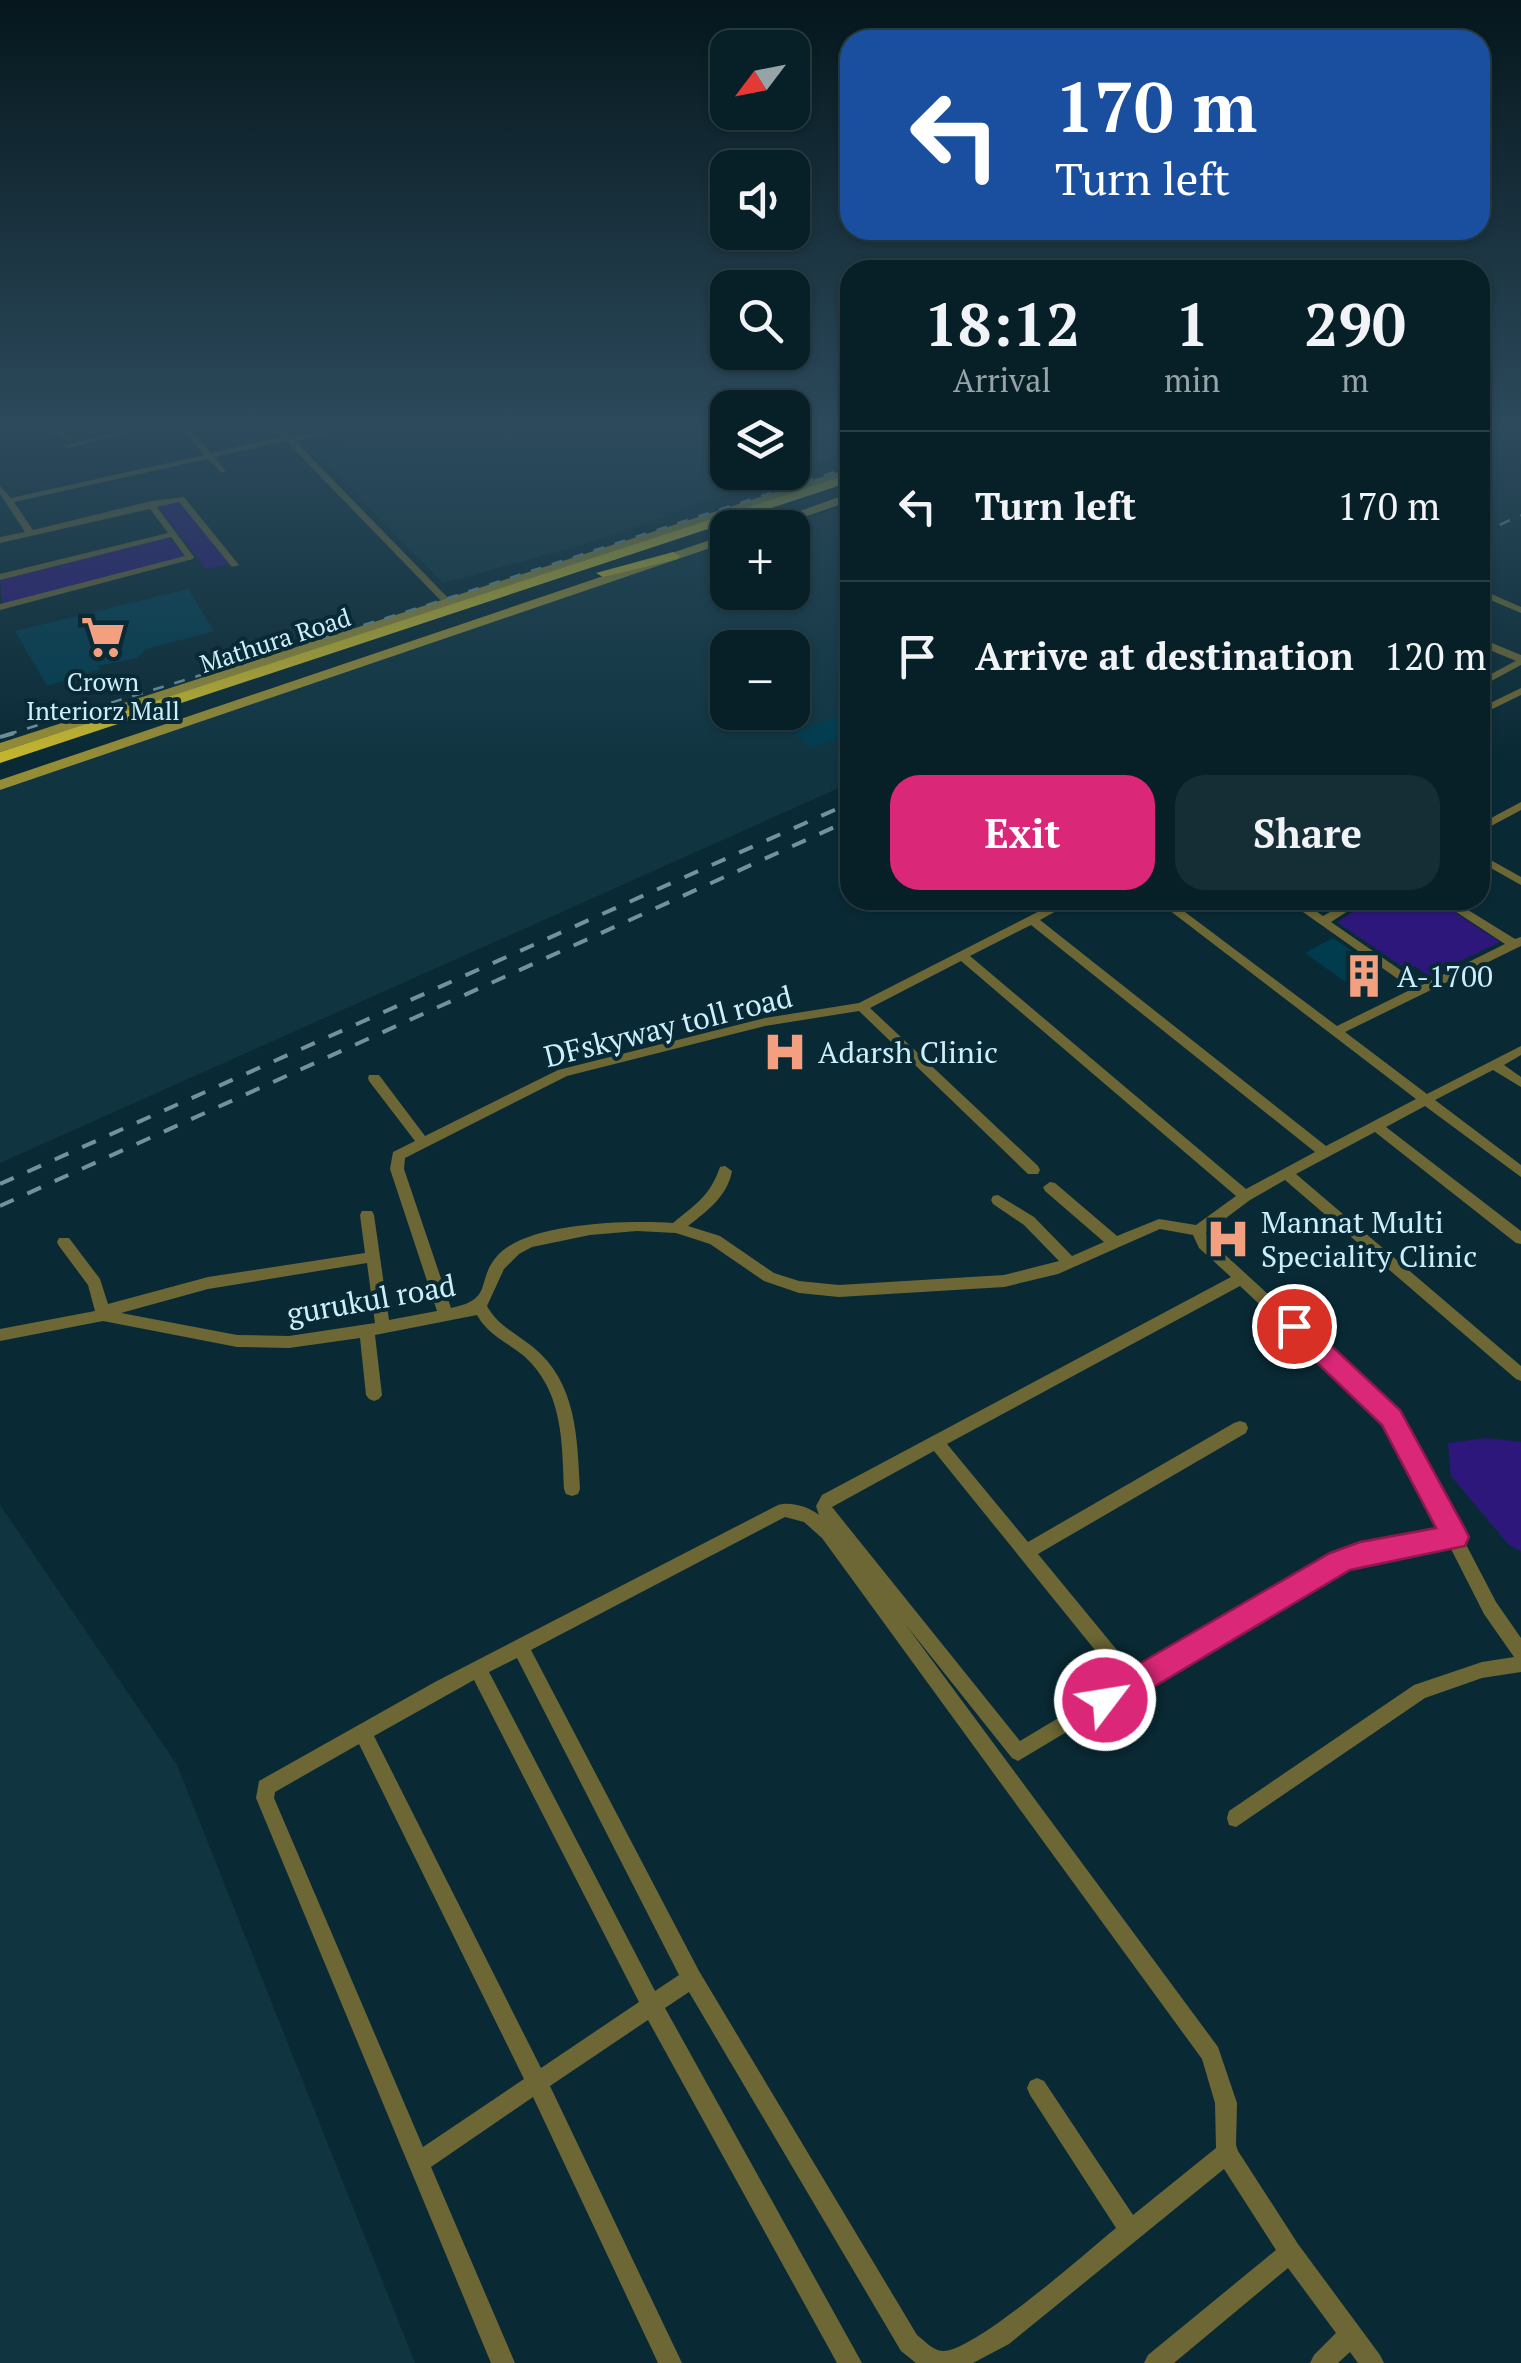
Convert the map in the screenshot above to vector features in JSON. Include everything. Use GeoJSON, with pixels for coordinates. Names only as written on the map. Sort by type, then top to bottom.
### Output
{"type":"FeatureCollection","features":[{"type":"Feature","properties":{"kind":"highway","name":"Mathura Road"},"geometry":{"type":"LineString","coordinates":[[0,772],[682,538]]}},
{"type":"Feature","properties":{"kind":"highway","name":"Mathura Road"},"geometry":{"type":"LineString","coordinates":[[662,546],[704,538]]}},
{"type":"Feature","properties":{"kind":"highway","name":"Mathura Road"},"geometry":{"type":"LineString","coordinates":[[0,753],[29,748],[597,568]]}},
{"type":"Feature","properties":{"kind":"main road"},"geometry":{"type":"LineString","coordinates":[[0,753],[449,604],[662,546]]}},
{"type":"Feature","properties":{"kind":"main road"},"geometry":{"type":"LineString","coordinates":[[0,785],[662,546]]}},
{"type":"Feature","properties":{"kind":"street"},"geometry":{"type":"LineString","coordinates":[[0,578],[158,538]]}},
{"type":"Feature","properties":{"kind":"street"},"geometry":{"type":"LineString","coordinates":[[0,607],[188,558],[191,556],[178,538]]}},
{"type":"Feature","properties":{"kind":"street"},"geometry":{"type":"LineString","coordinates":[[214,538],[236,565]]}},
{"type":"Feature","properties":{"kind":"street"},"geometry":{"type":"LineString","coordinates":[[385,538],[449,604]]}},
{"type":"Feature","properties":{"kind":"street"},"geometry":{"type":"LineString","coordinates":[[1490,597],[1521,610]]}},
{"type":"Feature","properties":{"kind":"street"},"geometry":{"type":"LineString","coordinates":[[1490,647],[1521,661]]}},
{"type":"Feature","properties":{"kind":"street"},"geometry":{"type":"LineString","coordinates":[[1490,678],[1521,661]]}},
{"type":"Feature","properties":{"kind":"street"},"geometry":{"type":"LineString","coordinates":[[1490,707],[1521,691]]}},
{"type":"Feature","properties":{"kind":"street"},"geometry":{"type":"LineString","coordinates":[[1490,824],[1517,812]]}},
{"type":"Feature","properties":{"kind":"street"},"geometry":{"type":"LineString","coordinates":[[1490,864],[1521,882]]}},
{"type":"Feature","properties":{"kind":"street","name":"DFskyway toll road"},"geometry":{"type":"LineString","coordinates":[[446,1315],[396,1170],[398,1154],[563,1073],[748,1026],[862,1007],[1052,910]]}},
{"type":"Feature","properties":{"kind":"street"},"geometry":{"type":"LineString","coordinates":[[1175,910],[1521,1172]]}},
{"type":"Feature","properties":{"kind":"street"},"geometry":{"type":"LineString","coordinates":[[1307,910],[1422,990]]}},
{"type":"Feature","properties":{"kind":"street"},"geometry":{"type":"LineString","coordinates":[[1323,921],[1342,910]]}},
{"type":"Feature","properties":{"kind":"street"},"geometry":{"type":"LineString","coordinates":[[1461,910],[1517,942]]}},
{"type":"Feature","properties":{"kind":"street"},"geometry":{"type":"LineString","coordinates":[[1033,920],[1325,1153]]}},
{"type":"Feature","properties":{"kind":"street"},"geometry":{"type":"LineString","coordinates":[[1338,1031],[1517,942]]}},
{"type":"Feature","properties":{"kind":"street"},"geometry":{"type":"LineString","coordinates":[[963,956],[1245,1196]]}},
{"type":"Feature","properties":{"kind":"street"},"geometry":{"type":"LineString","coordinates":[[862,1007],[1033,1170]]}},
{"type":"Feature","properties":{"kind":"street"},"geometry":{"type":"LineString","coordinates":[[1521,1050],[1286,1173],[1245,1196],[1198,1231],[1204,1244],[1383,1406],[1403,1435],[1490,1608],[1521,1653]]}},
{"type":"Feature","properties":{"kind":"street"},"geometry":{"type":"LineString","coordinates":[[1494,1064],[1521,1083]]}},
{"type":"Feature","properties":{"kind":"street"},"geometry":{"type":"LineString","coordinates":[[374,1078],[423,1142]]}},
{"type":"Feature","properties":{"kind":"street"},"geometry":{"type":"LineString","coordinates":[[1376,1126],[1521,1240]]}},
{"type":"Feature","properties":{"kind":"street"},"geometry":{"type":"LineString","coordinates":[[676,1228],[714,1195],[724,1182],[725,1171]]}},
{"type":"Feature","properties":{"kind":"street"},"geometry":{"type":"LineString","coordinates":[[1286,1173],[1521,1375]]}},
{"type":"Feature","properties":{"kind":"street"},"geometry":{"type":"LineString","coordinates":[[1050,1187],[1115,1243]]}},
{"type":"Feature","properties":{"kind":"street"},"geometry":{"type":"LineString","coordinates":[[998,1200],[1030,1221],[1070,1263]]}},
{"type":"Feature","properties":{"kind":"street"},"geometry":{"type":"LineString","coordinates":[[367,1215],[373,1257],[374,1395]]}},
{"type":"Feature","properties":{"kind":"street","name":"gurukul road"},"geometry":{"type":"LineString","coordinates":[[0,1334],[103,1313],[237,1342],[310,1340],[375,1330],[480,1306],[496,1268],[516,1248],[529,1242],[637,1226],[676,1228],[714,1240],[769,1277],[812,1289],[881,1290],[1004,1281],[1070,1263],[1159,1224],[1198,1231]]}},
{"type":"Feature","properties":{"kind":"street"},"geometry":{"type":"LineString","coordinates":[[64,1242],[91,1275],[103,1313],[208,1284],[373,1257]]}},
{"type":"Feature","properties":{"kind":"street"},"geometry":{"type":"LineString","coordinates":[[1242,1278],[828,1500],[824,1509],[1011,1748],[1020,1752],[1340,1562],[1360,1554],[1455,1537]]}},
{"type":"Feature","properties":{"kind":"street"},"geometry":{"type":"LineString","coordinates":[[480,1306],[490,1326],[531,1353],[562,1395],[572,1489]]}},
{"type":"Feature","properties":{"kind":"street"},"geometry":{"type":"LineString","coordinates":[[1026,1552],[1240,1428]]}},
{"type":"Feature","properties":{"kind":"street"},"geometry":{"type":"LineString","coordinates":[[936,1442],[1133,1683]]}},
{"type":"Feature","properties":{"kind":"street"},"geometry":{"type":"LineString","coordinates":[[503,2363],[265,1798],[271,1782],[784,1510],[809,1516],[828,1533],[1211,2054],[1226,2103],[1227,2153],[1290,2252],[1372,2363]]}},
{"type":"Feature","properties":{"kind":"street"},"geometry":{"type":"LineString","coordinates":[[521,1648],[692,1978],[909,2344],[934,2362],[948,2363],[1001,2336],[1227,2153]]}},
{"type":"Feature","properties":{"kind":"street"},"geometry":{"type":"LineString","coordinates":[[1236,1818],[1420,1691],[1482,1670],[1521,1664]]}},
{"type":"Feature","properties":{"kind":"street"},"geometry":{"type":"LineString","coordinates":[[479,1671],[652,2006],[850,2363]]}},
{"type":"Feature","properties":{"kind":"street"},"geometry":{"type":"LineString","coordinates":[[362,1732],[537,2082],[670,2363]]}},
{"type":"Feature","properties":{"kind":"street"},"geometry":{"type":"LineString","coordinates":[[419,2162],[692,1978]]}},
{"type":"Feature","properties":{"kind":"street"},"geometry":{"type":"LineString","coordinates":[[1037,2088],[1131,2231]]}},
{"type":"Feature","properties":{"kind":"street"},"geometry":{"type":"LineString","coordinates":[[1156,2363],[1290,2252]]}},
{"type":"Feature","properties":{"kind":"street"},"geometry":{"type":"LineString","coordinates":[[1322,2363],[1350,2335]]}},
{"type":"Feature","properties":{"kind":"shaded area"},"geometry":{"type":"Polygon","coordinates":[[[164,538],[170,538],[186,557],[3,605],[0,580],[164,538]]]}},
{"type":"Feature","properties":{"kind":"shaded area"},"geometry":{"type":"Polygon","coordinates":[[[183,538],[209,538],[230,564],[206,569],[183,538]]]}},
{"type":"Feature","properties":{"kind":"shaded area"},"geometry":{"type":"Polygon","coordinates":[[[399,538],[601,538],[443,583],[399,538]]]}},
{"type":"Feature","properties":{"kind":"shaded area"},"geometry":{"type":"Polygon","coordinates":[[[810,538],[840,538],[840,787],[0,1163],[0,782],[278,687],[710,549],[710,610],[810,610],[810,538]]]}},
{"type":"Feature","properties":{"kind":"shaded area"},"geometry":{"type":"Polygon","coordinates":[[[1356,910],[1451,910],[1500,942],[1429,976],[1415,966],[1407,970],[1337,922],[1356,910]]]}},
{"type":"Feature","properties":{"kind":"shaded area"},"geometry":{"type":"Polygon","coordinates":[[[1487,1438],[1521,1442],[1521,1551],[1509,1545],[1451,1476],[1448,1443],[1487,1438]]]}},
{"type":"Feature","properties":{"kind":"shaded area"},"geometry":{"type":"Polygon","coordinates":[[[0,1505],[177,1765],[415,2363],[0,2363],[0,1505]]]}},
{"type":"Feature","properties":{"kind":"building","name":"Crown Interiorz Mall"},"geometry":{"type":"Polygon","coordinates":[[[188,589],[214,631],[146,649],[137,658],[97,666],[102,669],[47,686],[15,631],[188,589]]]}},
{"type":"Feature","properties":{"kind":"building"},"geometry":{"type":"Polygon","coordinates":[[[840,718],[840,739],[813,748],[793,733],[840,718]]]}},
{"type":"Feature","properties":{"kind":"building"},"geometry":{"type":"Polygon","coordinates":[[[1333,938],[1384,974],[1354,988],[1305,953],[1333,938]]]}},
{"type":"Feature","properties":{"kind":"railway"},"geometry":{"type":"LineString","coordinates":[[6,735],[631,538]]}},
{"type":"Feature","properties":{"kind":"railway"},"geometry":{"type":"LineString","coordinates":[[0,737],[14,733]]}},
{"type":"Feature","properties":{"kind":"railway"},"geometry":{"type":"LineString","coordinates":[[0,1184],[840,807]]}},
{"type":"Feature","properties":{"kind":"railway"},"geometry":{"type":"LineString","coordinates":[[0,1206],[840,825]]}},
{"type":"Feature","properties":{"kind":"place","name":"Crown Interiorz Mall"},"geometry":{"type":"Point","coordinates":[103,637]}},
{"type":"Feature","properties":{"kind":"place","name":"A-1700"},"geometry":{"type":"Point","coordinates":[1364,976]}},
{"type":"Feature","properties":{"kind":"place","name":"Adarsh Clinic"},"geometry":{"type":"Point","coordinates":[785,1052]}},
{"type":"Feature","properties":{"kind":"place","name":"Mannat Multi Speciality Clinic"},"geometry":{"type":"Point","coordinates":[1228,1239]}},
{"type":"Feature","properties":{"kind":"route"},"geometry":{"type":"LineString","coordinates":[[1105,1700],[1340,1562],[1360,1554],[1455,1537],[1391,1417],[1294,1326]]}}]}
